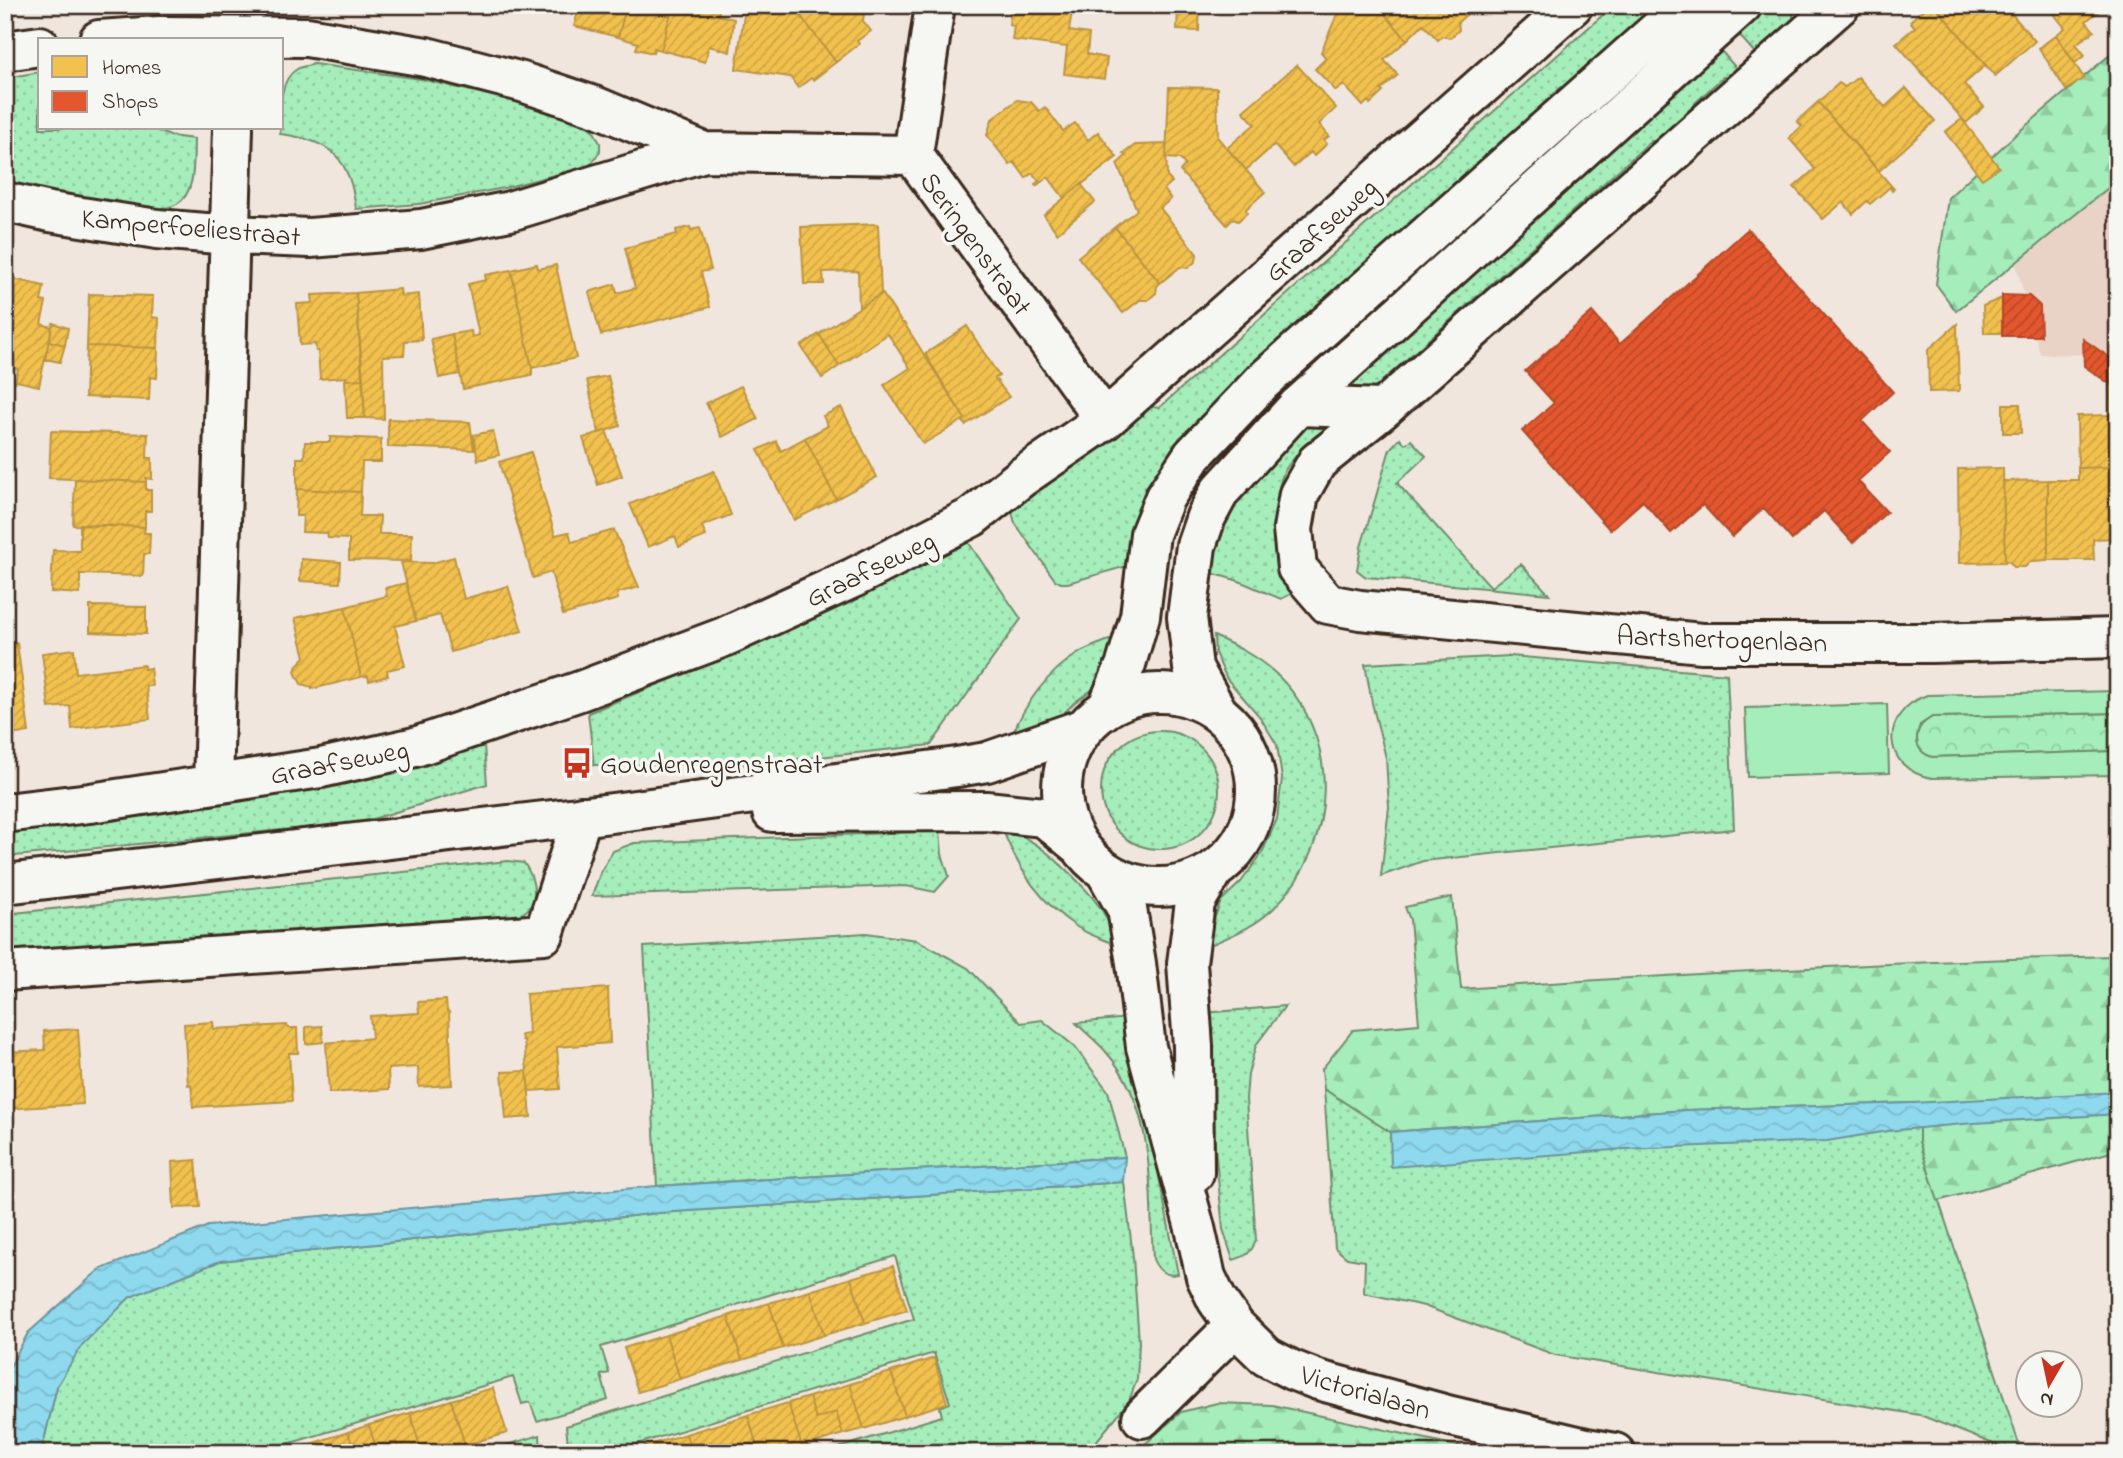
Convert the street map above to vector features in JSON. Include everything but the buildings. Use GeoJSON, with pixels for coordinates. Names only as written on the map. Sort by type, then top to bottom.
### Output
{"type":"FeatureCollection","features":[{"type":"Feature","properties":{"kind":"street","name":"Seringenstraat"},"geometry":{"type":"LineString","coordinates":[[935,5],[913,155],[1105,420]]}},
{"type":"Feature","properties":{"kind":"street","name":"Graafseweg"},"geometry":{"type":"LineString","coordinates":[[5,813],[321,768],[415,747],[580,691],[724,637],[853,578],[972,517],[1022,477],[1105,420],[1573,5]]}},
{"type":"Feature","properties":{"kind":"street"},"geometry":{"type":"LineString","coordinates":[[1077,844],[1065,817],[1061,786],[1067,756],[1095,717],[1126,664],[1140,616],[1150,534],[1165,497],[1193,455],[1262,382],[1686,5]]}},
{"type":"Feature","properties":{"kind":"street"},"geometry":{"type":"LineString","coordinates":[[1217,711],[1194,668],[1188,617],[1196,546],[1206,517],[1220,491],[1298,406],[1742,5]]}},
{"type":"Feature","properties":{"kind":"street"},"geometry":{"type":"LineString","coordinates":[[1298,406],[1383,409],[1837,6]]}},
{"type":"Feature","properties":{"kind":"street","name":"Kamperfoeliestraat"},"geometry":{"type":"LineString","coordinates":[[129,38],[236,27],[426,57],[559,94],[704,152]]}},
{"type":"Feature","properties":{"kind":"street"},"geometry":{"type":"LineString","coordinates":[[5,51],[38,46]]}},
{"type":"Feature","properties":{"kind":"street"},"geometry":{"type":"LineString","coordinates":[[213,784],[233,130]]}},
{"type":"Feature","properties":{"kind":"street","name":"Kamperfoeliestraat"},"geometry":{"type":"LineString","coordinates":[[5,202],[157,229],[310,238],[421,229],[510,211],[704,152],[913,155]]}},
{"type":"Feature","properties":{"kind":"street","name":"Aartshertogenlaan"},"geometry":{"type":"LineString","coordinates":[[1383,409],[1317,462],[1299,494],[1293,529],[1297,568],[1328,604],[1360,610],[1702,643],[1931,643],[2118,638]]}},
{"type":"Feature","properties":{"kind":"street"},"geometry":{"type":"LineString","coordinates":[[5,884],[597,814],[987,762],[1095,717],[1135,695],[1164,692],[1192,698],[1217,711],[1231,724],[1243,739],[1251,756],[1257,793],[1249,830],[1228,860],[1213,872],[1187,884],[1160,888],[1132,884],[1106,872],[1044,817],[986,811],[597,814]]}},
{"type":"Feature","properties":{"kind":"street"},"geometry":{"type":"LineString","coordinates":[[5,971],[544,934],[597,814]]}},
{"type":"Feature","properties":{"kind":"street","name":"Victorialaan"},"geometry":{"type":"LineString","coordinates":[[1106,872],[1127,909],[1146,1047],[1206,1278],[1217,1300],[1236,1326],[1266,1357],[1318,1380],[1465,1419],[1615,1453]]}},
{"type":"Feature","properties":{"kind":"street","name":"Victorialaan"},"geometry":{"type":"LineString","coordinates":[[1195,1228],[1193,1046],[1187,963],[1195,902],[1213,872]]}},
{"type":"Feature","properties":{"kind":"street"},"geometry":{"type":"LineString","coordinates":[[1142,1418],[1236,1326]]}},
{"type":"Feature","properties":{"kind":"shaded area"},"geometry":{"type":"Polygon","coordinates":[[[2118,168],[2118,355],[2040,354],[2013,253],[2118,168]]]}},
{"type":"Feature","properties":{"kind":"green space"},"geometry":{"type":"Polygon","coordinates":[[[1614,5],[1664,5],[1252,374],[1127,566],[1068,583],[1055,580],[1015,523],[1012,512],[1015,502],[1140,405],[1159,408],[1614,5]]]}},
{"type":"Feature","properties":{"kind":"green space"},"geometry":{"type":"Polygon","coordinates":[[[1756,5],[1790,5],[1793,14],[1793,23],[1761,60],[1733,28],[1756,5]]]}},
{"type":"Feature","properties":{"kind":"green space"},"geometry":{"type":"Polygon","coordinates":[[[1716,45],[1743,76],[1723,77],[1695,103],[1693,110],[1658,141],[1651,141],[1381,382],[1379,388],[1342,388],[1716,45]]]}},
{"type":"Feature","properties":{"kind":"green space"},"geometry":{"type":"Polygon","coordinates":[[[2118,48],[2118,180],[1956,311],[1936,284],[1948,198],[2015,135],[2118,48]]]}},
{"type":"Feature","properties":{"kind":"green space"},"geometry":{"type":"Polygon","coordinates":[[[314,64],[421,79],[513,101],[587,126],[593,130],[600,143],[600,151],[586,167],[504,188],[419,204],[356,209],[349,177],[335,155],[313,141],[280,134],[280,130],[284,130],[284,87],[291,74],[301,67],[314,64]]]}},
{"type":"Feature","properties":{"kind":"green space"},"geometry":{"type":"Polygon","coordinates":[[[38,72],[38,130],[156,130],[170,136],[194,139],[193,174],[188,192],[175,205],[160,209],[53,194],[5,182],[5,78],[38,72]]]}},
{"type":"Feature","properties":{"kind":"green space"},"geometry":{"type":"Polygon","coordinates":[[[1300,423],[1330,426],[1293,460],[1280,482],[1276,520],[1277,546],[1281,572],[1291,594],[1281,599],[1239,581],[1208,572],[1212,548],[1233,500],[1300,423]]]}},
{"type":"Feature","properties":{"kind":"green space"},"geometry":{"type":"Polygon","coordinates":[[[1400,438],[1405,444],[1411,440],[1426,456],[1397,483],[1491,587],[1521,564],[1549,594],[1366,577],[1357,570],[1361,547],[1390,449],[1400,438]]]}},
{"type":"Feature","properties":{"kind":"green space"},"geometry":{"type":"Polygon","coordinates":[[[964,536],[1021,619],[931,745],[754,764],[594,765],[588,713],[735,653],[964,536]]]}},
{"type":"Feature","properties":{"kind":"green space"},"geometry":{"type":"Polygon","coordinates":[[[1119,636],[1096,687],[1058,719],[1011,738],[1038,690],[1057,670],[1088,648],[1119,636]]]}},
{"type":"Feature","properties":{"kind":"green space"},"geometry":{"type":"Polygon","coordinates":[[[1214,636],[1267,666],[1296,698],[1312,726],[1321,757],[1324,790],[1320,822],[1311,853],[1295,882],[1274,908],[1260,920],[1210,945],[1213,922],[1221,901],[1241,882],[1262,853],[1277,819],[1282,778],[1277,745],[1260,717],[1227,679],[1215,653],[1214,636]]]}},
{"type":"Feature","properties":{"kind":"green space"},"geometry":{"type":"Polygon","coordinates":[[[1510,656],[1727,674],[1734,829],[1423,861],[1381,876],[1389,807],[1386,758],[1365,664],[1510,656]]]}},
{"type":"Feature","properties":{"kind":"green space"},"geometry":{"type":"Polygon","coordinates":[[[2118,691],[2118,713],[1932,717],[1920,725],[1917,740],[1920,749],[1932,757],[2118,751],[2118,775],[1932,778],[1915,773],[1903,764],[1895,753],[1892,740],[1900,714],[1911,703],[1927,695],[2118,691]]]}},
{"type":"Feature","properties":{"kind":"green space"},"geometry":{"type":"Polygon","coordinates":[[[1887,704],[1889,773],[1748,777],[1745,708],[1887,704]]]}},
{"type":"Feature","properties":{"kind":"green space"},"geometry":{"type":"Polygon","coordinates":[[[2118,713],[2118,751],[1932,757],[1924,754],[1918,747],[1919,729],[1932,717],[2118,713]]]}},
{"type":"Feature","properties":{"kind":"green space"},"geometry":{"type":"Polygon","coordinates":[[[1160,731],[1183,735],[1202,748],[1215,767],[1219,790],[1215,813],[1202,832],[1183,845],[1160,849],[1137,845],[1118,832],[1105,813],[1101,790],[1105,767],[1118,748],[1137,735],[1160,731]]]}},
{"type":"Feature","properties":{"kind":"green space"},"geometry":{"type":"Polygon","coordinates":[[[484,746],[487,784],[363,822],[5,857],[5,829],[418,764],[484,746]]]}},
{"type":"Feature","properties":{"kind":"green space"},"geometry":{"type":"Polygon","coordinates":[[[940,831],[942,854],[949,876],[935,892],[906,886],[592,896],[601,871],[613,851],[634,843],[940,831]]]}},
{"type":"Feature","properties":{"kind":"green space"},"geometry":{"type":"Polygon","coordinates":[[[1004,833],[1018,835],[1043,849],[1083,886],[1103,912],[1112,943],[1089,934],[1064,918],[1042,897],[1017,861],[1004,833]]]}},
{"type":"Feature","properties":{"kind":"green space"},"geometry":{"type":"Polygon","coordinates":[[[508,861],[524,863],[533,885],[534,896],[530,907],[516,918],[5,955],[5,914],[508,861]]]}},
{"type":"Feature","properties":{"kind":"green space"},"geometry":{"type":"Polygon","coordinates":[[[1452,897],[1461,989],[1789,969],[2118,956],[2118,1150],[1938,1201],[1919,1141],[1919,1128],[1911,1103],[1686,1110],[1390,1132],[1324,1089],[1322,1069],[1353,1030],[1419,1024],[1410,920],[1405,907],[1452,897]]]}},
{"type":"Feature","properties":{"kind":"green space"},"geometry":{"type":"Polygon","coordinates":[[[866,933],[917,940],[968,968],[1021,1023],[1042,1020],[1074,1046],[1108,1091],[1125,1157],[657,1186],[644,947],[866,933]]]}},
{"type":"Feature","properties":{"kind":"green space"},"geometry":{"type":"Polygon","coordinates":[[[1285,1006],[1256,1045],[1248,1074],[1246,1099],[1256,1240],[1247,1254],[1233,1260],[1223,1229],[1204,1013],[1285,1006]]]}},
{"type":"Feature","properties":{"kind":"green space"},"geometry":{"type":"Polygon","coordinates":[[[1128,1018],[1178,1274],[1162,1271],[1153,1259],[1147,1151],[1134,1099],[1123,1075],[1107,1053],[1076,1023],[1128,1018]]]}},
{"type":"Feature","properties":{"kind":"green space"},"geometry":{"type":"Polygon","coordinates":[[[1324,1089],[1391,1132],[1686,1110],[1919,1128],[1919,1141],[2022,1453],[1920,1415],[1555,1355],[1424,1306],[1364,1293],[1365,1261],[1347,1258],[1335,1248],[1324,1089]]]}},
{"type":"Feature","properties":{"kind":"green space"},"geometry":{"type":"Polygon","coordinates":[[[1124,1182],[1139,1342],[1137,1379],[1129,1401],[1087,1453],[822,1453],[942,1416],[940,1407],[950,1403],[934,1353],[608,1453],[569,1453],[566,1426],[914,1319],[895,1256],[601,1347],[609,1373],[601,1375],[608,1400],[537,1421],[530,1402],[522,1404],[513,1377],[257,1453],[41,1453],[57,1386],[81,1345],[130,1297],[220,1261],[659,1213],[1124,1182]]]}},
{"type":"Feature","properties":{"kind":"green space"},"geometry":{"type":"Polygon","coordinates":[[[1217,1403],[1272,1405],[1490,1453],[1135,1453],[1181,1412],[1217,1403]]]}},
{"type":"Feature","properties":{"kind":"green space"},"geometry":{"type":"Polygon","coordinates":[[[540,1435],[541,1453],[480,1453],[540,1435]]]}},
{"type":"Feature","properties":{"kind":"water"},"geometry":{"type":"Polygon","coordinates":[[[2118,1092],[2118,1114],[1974,1123],[1888,1131],[1827,1141],[1626,1149],[1391,1167],[1390,1132],[1686,1110],[1912,1103],[2118,1092]]]}},
{"type":"Feature","properties":{"kind":"water"},"geometry":{"type":"Polygon","coordinates":[[[1125,1157],[1123,1182],[659,1213],[220,1261],[130,1297],[82,1345],[57,1386],[41,1453],[5,1453],[5,1376],[28,1333],[99,1270],[208,1226],[657,1186],[1125,1157]]]}},
{"type":"Feature","properties":{"kind":"place","name":"Goudenregenstraat"},"geometry":{"type":"Point","coordinates":[577,763]}}]}
